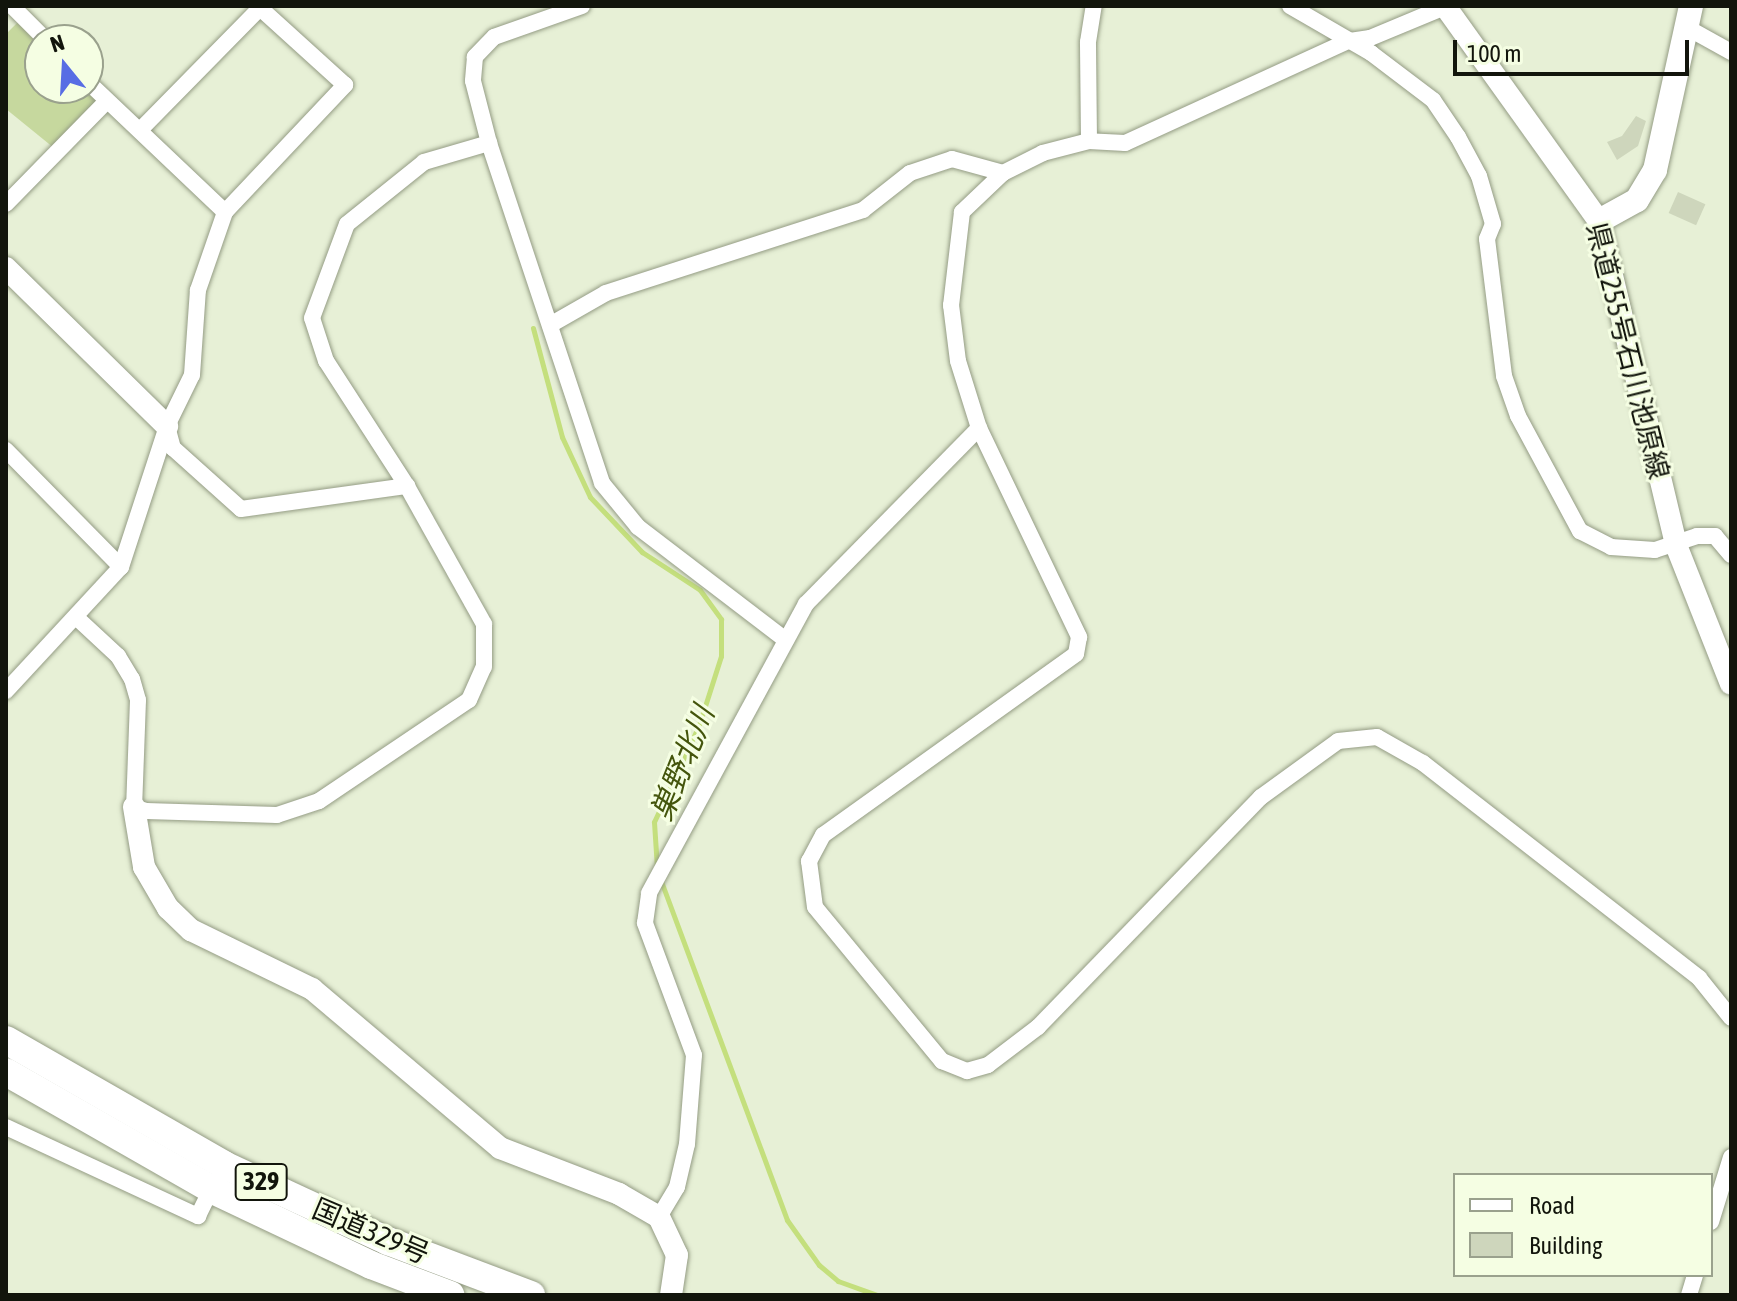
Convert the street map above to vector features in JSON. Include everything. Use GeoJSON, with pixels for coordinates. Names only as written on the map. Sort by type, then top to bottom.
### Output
{"type":"FeatureCollection","features":[{"type":"Feature","properties":{"kind":"highway","name":"国道329号"},"geometry":{"type":"LineString","coordinates":[[6,1040],[224,1165],[388,1241],[531,1295]]}},
{"type":"Feature","properties":{"kind":"highway","name":"国道329号"},"geometry":{"type":"LineString","coordinates":[[6,1072],[211,1189],[371,1265],[450,1295]]}},
{"type":"Feature","properties":{"kind":"main road"},"geometry":{"type":"LineString","coordinates":[[1599,221],[1637,200],[1655,170],[1687,16]]}},
{"type":"Feature","properties":{"kind":"street"},"geometry":{"type":"LineString","coordinates":[[12,6],[30,24]]}},
{"type":"Feature","properties":{"kind":"street"},"geometry":{"type":"LineString","coordinates":[[582,6],[494,37],[475,57],[473,81],[489,143],[602,483],[638,527],[786,640]]}},
{"type":"Feature","properties":{"kind":"street"},"geometry":{"type":"LineString","coordinates":[[1089,141],[1088,42],[1094,6]]}},
{"type":"Feature","properties":{"kind":"street"},"geometry":{"type":"LineString","coordinates":[[1290,6],[1348,41],[1433,100],[1479,176],[1493,224],[1487,239],[1504,376],[1518,416],[1580,531],[1611,547],[1655,550],[1697,536],[1715,536],[1731,555]]}},
{"type":"Feature","properties":{"kind":"street"},"geometry":{"type":"LineString","coordinates":[[1446,6],[1370,38],[1348,41],[1125,143],[1089,141],[1043,153],[1003,173],[962,212],[951,305],[958,361],[979,428],[1079,637],[1076,654],[823,835],[809,861],[815,907],[942,1061],[967,1071],[988,1065],[1038,1027],[1261,797],[1338,741],[1377,737],[1423,763],[1699,978],[1731,1018]]}},
{"type":"Feature","properties":{"kind":"street","name":"県道255号石川池原線"},"geometry":{"type":"LineString","coordinates":[[1446,6],[1599,221],[1676,545],[1731,684]]}},
{"type":"Feature","properties":{"kind":"street"},"geometry":{"type":"LineString","coordinates":[[6,691],[77,618],[121,567],[167,426],[192,375],[198,290],[225,212],[345,85],[260,8],[141,129]]}},
{"type":"Feature","properties":{"kind":"street"},"geometry":{"type":"LineString","coordinates":[[1687,16],[1731,52]]}},
{"type":"Feature","properties":{"kind":"street"},"geometry":{"type":"LineString","coordinates":[[104,98],[141,129],[225,212]]}},
{"type":"Feature","properties":{"kind":"street"},"geometry":{"type":"LineString","coordinates":[[6,204],[107,101]]}},
{"type":"Feature","properties":{"kind":"street"},"geometry":{"type":"LineString","coordinates":[[134,807],[277,815],[319,801],[469,700],[484,667],[484,624],[407,486],[326,361],[312,318],[347,224],[424,162],[489,143]]}},
{"type":"Feature","properties":{"kind":"street"},"geometry":{"type":"LineString","coordinates":[[550,325],[606,293],[863,210],[910,173],[952,159],[1003,173]]}},
{"type":"Feature","properties":{"kind":"street"},"geometry":{"type":"LineString","coordinates":[[6,268],[167,426],[173,448],[241,509],[407,486]]}},
{"type":"Feature","properties":{"kind":"street"},"geometry":{"type":"LineString","coordinates":[[659,1217],[677,1187],[687,1144],[694,1055],[645,923],[649,893],[806,604],[979,428]]}},
{"type":"Feature","properties":{"kind":"street"},"geometry":{"type":"LineString","coordinates":[[6,450],[121,567]]}},
{"type":"Feature","properties":{"kind":"street"},"geometry":{"type":"LineString","coordinates":[[77,618],[118,656],[132,679],[138,700],[134,807],[144,867],[168,908],[191,930],[312,989],[500,1148],[619,1194],[659,1217],[677,1255],[671,1295]]}},
{"type":"Feature","properties":{"kind":"street"},"geometry":{"type":"LineString","coordinates":[[6,1127],[198,1216],[211,1189]]}},
{"type":"Feature","properties":{"kind":"street"},"geometry":{"type":"LineString","coordinates":[[1713,1216],[1731,1157]]}},
{"type":"Feature","properties":{"kind":"green space"},"geometry":{"type":"Polygon","coordinates":[[[18,22],[24,28],[24,104],[95,104],[54,148],[6,109],[6,34],[18,22]]]}},
{"type":"Feature","properties":{"kind":"building"},"geometry":{"type":"Polygon","coordinates":[[[1636,116],[1646,121],[1638,146],[1617,160],[1607,142],[1622,136],[1636,116]]]}},
{"type":"Feature","properties":{"kind":"building"},"geometry":{"type":"Polygon","coordinates":[[[1678,192],[1705,204],[1696,225],[1669,213],[1678,192]]]}},
{"type":"Feature","properties":{"kind":"waterway","name":"巣野北川"},"geometry":{"type":"LineString","coordinates":[[533,328],[562,437],[590,497],[642,552],[700,590],[721,619],[721,656],[699,725],[654,822],[657,868]]}},
{"type":"Feature","properties":{"kind":"waterway","name":"巣野北川"},"geometry":{"type":"LineString","coordinates":[[661,881],[787,1220],[819,1265],[838,1281],[877,1295]]}}]}
